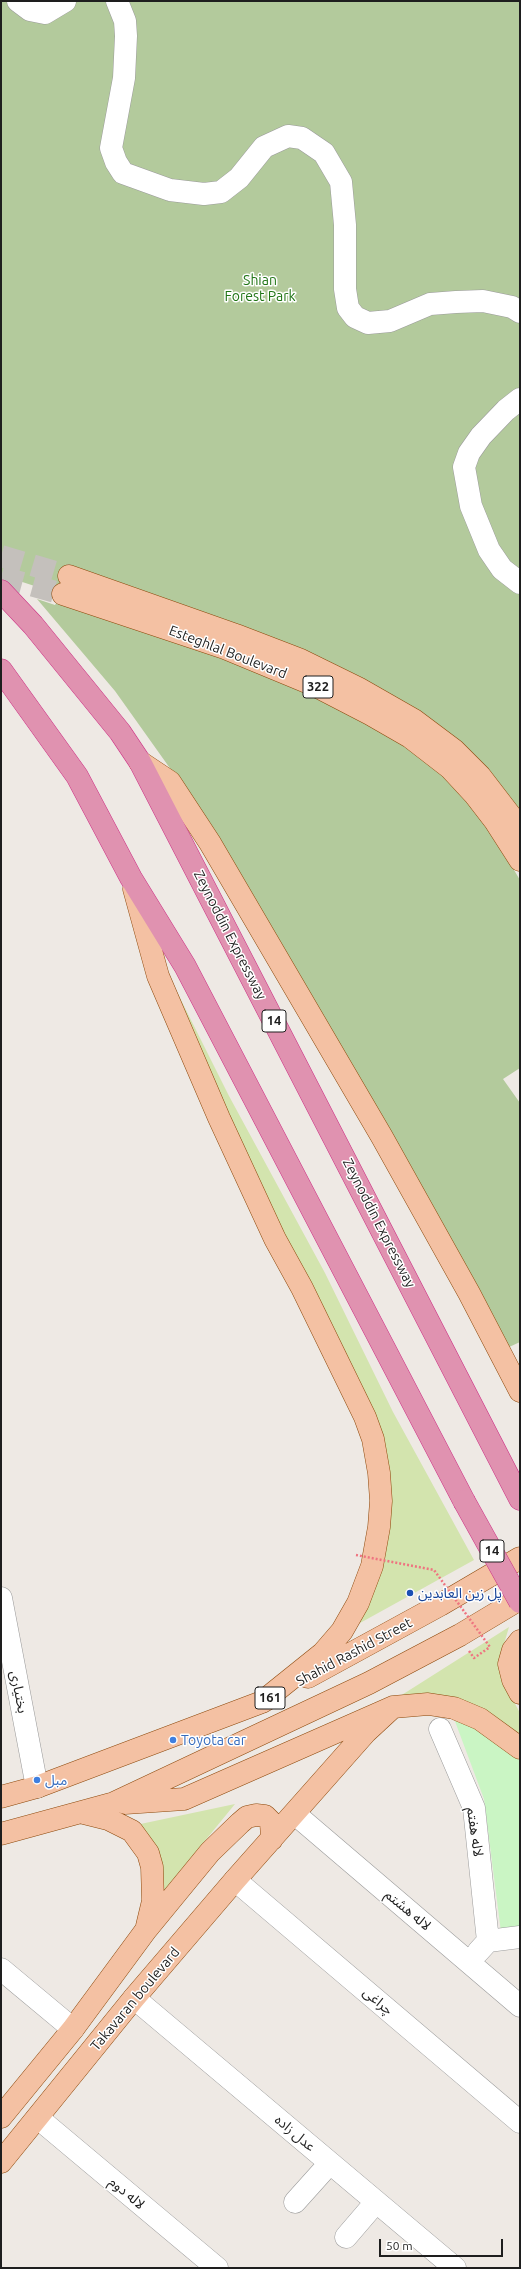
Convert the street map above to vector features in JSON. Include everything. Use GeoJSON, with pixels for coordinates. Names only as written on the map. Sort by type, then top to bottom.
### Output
{"type":"FeatureCollection","features":[{"type":"Feature","properties":{"kind":"highway","name":"Zeynoddin Expressway"},"geometry":{"type":"LineString","coordinates":[[1,591],[33,625],[120,732],[140,762],[520,1499]]}},
{"type":"Feature","properties":{"kind":"highway","name":"14"},"geometry":{"type":"LineString","coordinates":[[1,670],[77,776],[131,878],[185,966],[464,1501],[520,1601]]}},
{"type":"Feature","properties":{"kind":"main road","name":"Esteghlal Boulevard"},"geometry":{"type":"LineString","coordinates":[[520,828],[480,776],[454,750],[414,720],[358,688],[301,660],[236,635],[66,585],[312,684],[370,714],[410,737],[450,768],[495,821],[520,860]]}},
{"type":"Feature","properties":{"kind":"main road"},"geometry":{"type":"LineString","coordinates":[[140,762],[170,782],[210,843],[382,1137],[469,1293],[520,1391]]}},
{"type":"Feature","properties":{"kind":"main road"},"geometry":{"type":"LineString","coordinates":[[131,878],[158,976],[219,1118],[275,1239],[302,1288],[365,1417],[373,1439],[379,1472],[381,1501],[379,1527],[369,1577],[358,1603],[342,1631],[323,1653],[262,1702]]}},
{"type":"Feature","properties":{"kind":"main road","name":"Shahid Rashid Street"},"geometry":{"type":"LineString","coordinates":[[1,1797],[37,1787],[262,1702],[440,1605],[520,1558]]}},
{"type":"Feature","properties":{"kind":"main road","name":"161"},"geometry":{"type":"LineString","coordinates":[[1,1834],[84,1813],[114,1803],[369,1683],[460,1635],[520,1601]]}},
{"type":"Feature","properties":{"kind":"main road"},"geometry":{"type":"LineString","coordinates":[[520,1641],[513,1650],[509,1664],[513,1680],[520,1693]]}},
{"type":"Feature","properties":{"kind":"main road"},"geometry":{"type":"LineString","coordinates":[[114,1803],[184,1799],[393,1707],[428,1704],[454,1708],[480,1719],[520,1748]]}},
{"type":"Feature","properties":{"kind":"main road","name":"Takavaran boulevard"},"geometry":{"type":"LineString","coordinates":[[1,2162],[134,1998],[366,1732],[393,1707]]}},
{"type":"Feature","properties":{"kind":"main road"},"geometry":{"type":"LineString","coordinates":[[84,1813],[108,1819],[132,1831],[148,1853],[152,1867],[153,1901],[146,1930]]}},
{"type":"Feature","properties":{"kind":"main road","name":"Takavaran boulevard"},"geometry":{"type":"LineString","coordinates":[[1,2117],[73,2029],[146,1930],[210,1852],[247,1817],[256,1815],[265,1816],[271,1822],[272,1839]]}},
{"type":"Feature","properties":{"kind":"street"},"geometry":{"type":"LineString","coordinates":[[18,1],[30,10],[45,13],[65,1]]}},
{"type":"Feature","properties":{"kind":"street"},"geometry":{"type":"LineString","coordinates":[[117,1],[125,21],[126,36],[124,78],[111,148],[116,162],[123,173],[170,190],[204,194],[221,192],[239,178],[264,147],[288,136],[302,138],[324,153],[341,182],[345,225],[344,289],[348,308],[355,317],[368,323],[390,321],[430,304],[484,301],[512,307],[520,312]]}},
{"type":"Feature","properties":{"kind":"street"},"geometry":{"type":"LineString","coordinates":[[520,399],[506,410],[481,436],[469,453],[464,467],[471,506],[489,550],[502,569],[520,583]]}},
{"type":"Feature","properties":{"kind":"street","name":"بختیاری"},"geometry":{"type":"LineString","coordinates":[[1,1598],[37,1787]]}},
{"type":"Feature","properties":{"kind":"street","name":"لاله هفتم"},"geometry":{"type":"LineString","coordinates":[[440,1729],[474,1808],[488,1941]]}},
{"type":"Feature","properties":{"kind":"street","name":"لاله هشتم"},"geometry":{"type":"LineString","coordinates":[[295,1814],[520,2006]]}},
{"type":"Feature","properties":{"kind":"street","name":"چراغی"},"geometry":{"type":"LineString","coordinates":[[236,1880],[520,2122]]}},
{"type":"Feature","properties":{"kind":"street"},"geometry":{"type":"LineString","coordinates":[[469,1962],[488,1941],[520,1937]]}},
{"type":"Feature","properties":{"kind":"street"},"geometry":{"type":"LineString","coordinates":[[1,1969],[73,2029]]}},
{"type":"Feature","properties":{"kind":"street","name":"عدل زاده"},"geometry":{"type":"LineString","coordinates":[[134,1998],[455,2268]]}},
{"type":"Feature","properties":{"kind":"street","name":"لاله دوم"},"geometry":{"type":"LineString","coordinates":[[38,2118],[217,2268]]}},
{"type":"Feature","properties":{"kind":"street"},"geometry":{"type":"LineString","coordinates":[[295,2202],[330,2163]]}},
{"type":"Feature","properties":{"kind":"street"},"geometry":{"type":"LineString","coordinates":[[346,2237],[376,2202]]}},
{"type":"Feature","properties":{"kind":"path"},"geometry":{"type":"LineString","coordinates":[[356,1555],[434,1570],[490,1647],[474,1658]]}},
{"type":"Feature","properties":{"kind":"green space","name":"Shian Forest Park"},"geometry":{"type":"Polygon","coordinates":[[[1,1],[520,1],[520,855],[497,819],[464,787],[425,754],[377,724],[324,695],[285,679],[391,734],[429,762],[460,791],[472,806],[496,840],[520,880],[520,1068],[503,1079],[520,1103],[520,1342],[507,1348],[466,1269],[369,1099],[242,882],[189,795],[115,691],[37,599],[55,605],[58,600],[154,631],[61,599],[62,595],[1,575],[1,1]]]}},
{"type":"Feature","properties":{"kind":"green space"},"geometry":{"type":"Polygon","coordinates":[[[166,970],[229,1096],[325,1273],[393,1412],[474,1560],[351,1628],[386,1478],[247,1166],[166,970]]]}},
{"type":"Feature","properties":{"kind":"green space"},"geometry":{"type":"Polygon","coordinates":[[[509,1627],[501,1654],[507,1689],[520,1713],[520,1738],[397,1698],[509,1627]]]}},
{"type":"Feature","properties":{"kind":"green space"},"geometry":{"type":"Polygon","coordinates":[[[453,1716],[495,1737],[520,1761],[520,1928],[501,1932],[484,1799],[453,1716]]]}},
{"type":"Feature","properties":{"kind":"green space"},"geometry":{"type":"Polygon","coordinates":[[[235,1804],[159,1897],[131,1826],[235,1804]]]}},
{"type":"Feature","properties":{"kind":"tunnel"},"geometry":{"type":"LineString","coordinates":[[1,556],[69,576]]}},
{"type":"Feature","properties":{"kind":"tunnel"},"geometry":{"type":"LineString","coordinates":[[1,577],[63,594]]}},
{"type":"Feature","properties":{"kind":"place","name":"پل زین العابدین"},"geometry":{"type":"Point","coordinates":[410,1593]}},
{"type":"Feature","properties":{"kind":"place","name":"Toyota car"},"geometry":{"type":"Point","coordinates":[173,1740]}},
{"type":"Feature","properties":{"kind":"place","name":"مبل"},"geometry":{"type":"Point","coordinates":[37,1780]}}]}
